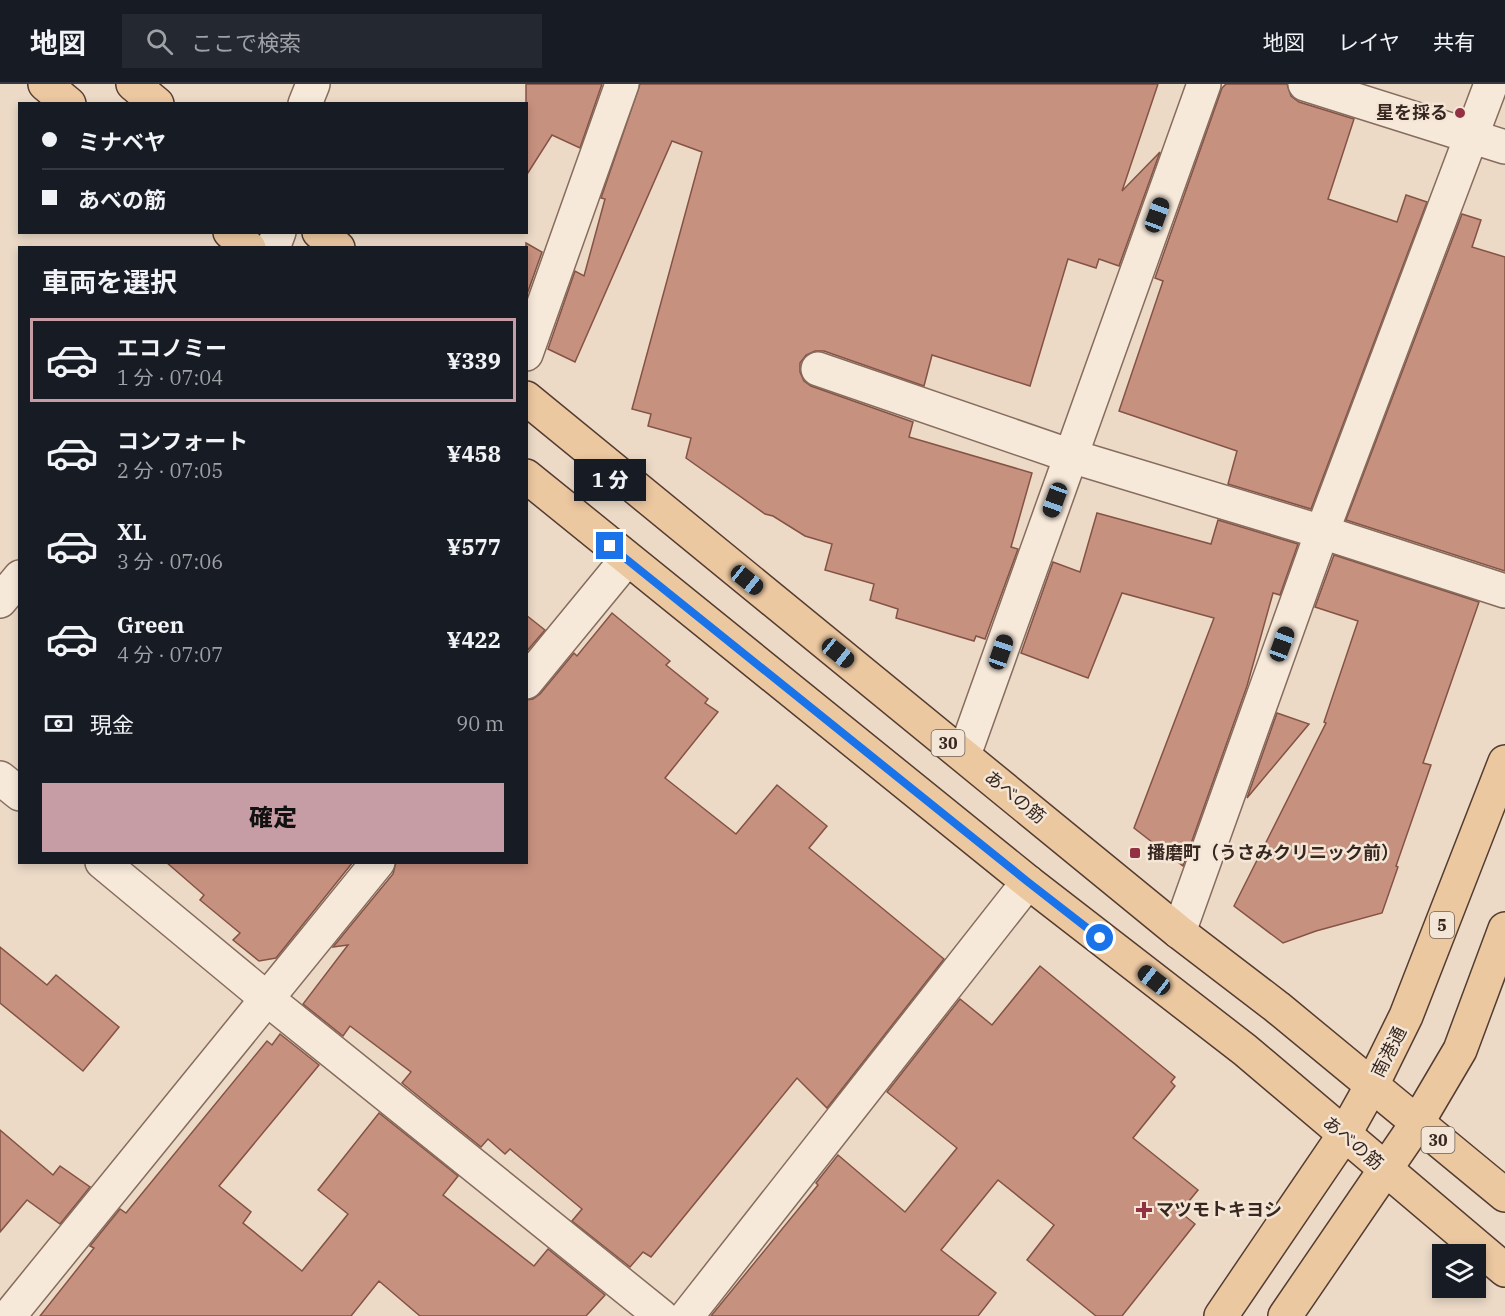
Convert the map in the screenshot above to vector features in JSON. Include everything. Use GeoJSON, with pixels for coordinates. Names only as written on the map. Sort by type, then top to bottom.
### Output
{"type":"FeatureCollection","features":[{"type":"Feature","properties":{"kind":"main road"},"geometry":{"type":"LineString","coordinates":[[45,84],[67,102]]}},
{"type":"Feature","properties":{"kind":"main road"},"geometry":{"type":"LineString","coordinates":[[133,84],[155,102]]}},
{"type":"Feature","properties":{"kind":"main road"},"geometry":{"type":"LineString","coordinates":[[232,234],[247,246]]}},
{"type":"Feature","properties":{"kind":"main road"},"geometry":{"type":"LineString","coordinates":[[321,234],[336,246]]}},
{"type":"Feature","properties":{"kind":"main road","name":"あべの筋"},"geometry":{"type":"LineString","coordinates":[[528,400],[1179,932],[1277,1007],[1505,1195]]}},
{"type":"Feature","properties":{"kind":"main road","name":"あべの筋"},"geometry":{"type":"LineString","coordinates":[[528,478],[1028,882],[1245,1050],[1505,1270]]}},
{"type":"Feature","properties":{"kind":"main road","name":"南港通"},"geometry":{"type":"LineString","coordinates":[[1221,1316],[1344,1135],[1372,1085],[1406,1016],[1505,762]]}},
{"type":"Feature","properties":{"kind":"main road"},"geometry":{"type":"LineString","coordinates":[[1285,1316],[1417,1123],[1461,1050],[1505,929]]}},
{"type":"Feature","properties":{"kind":"street"},"geometry":{"type":"LineString","coordinates":[[306,102],[313,84]]}},
{"type":"Feature","properties":{"kind":"street"},"geometry":{"type":"LineString","coordinates":[[528,348],[622,84]]}},
{"type":"Feature","properties":{"kind":"street"},"geometry":{"type":"LineString","coordinates":[[964,755],[1204,84]]}},
{"type":"Feature","properties":{"kind":"street"},"geometry":{"type":"LineString","coordinates":[[1305,84],[1505,147]]}},
{"type":"Feature","properties":{"kind":"street"},"geometry":{"type":"LineString","coordinates":[[1179,932],[1322,532],[1491,84]]}},
{"type":"Feature","properties":{"kind":"street"},"geometry":{"type":"LineString","coordinates":[[818,369],[1071,456],[1322,532],[1505,591]]}},
{"type":"Feature","properties":{"kind":"street"},"geometry":{"type":"LineString","coordinates":[[528,680],[627,559]]}},
{"type":"Feature","properties":{"kind":"street"},"geometry":{"type":"LineString","coordinates":[[0,601],[18,579]]}},
{"type":"Feature","properties":{"kind":"street"},"geometry":{"type":"LineString","coordinates":[[0,778],[18,792]]}},
{"type":"Feature","properties":{"kind":"street"},"geometry":{"type":"LineString","coordinates":[[104,864],[266,998],[661,1316]]}},
{"type":"Feature","properties":{"kind":"street"},"geometry":{"type":"LineString","coordinates":[[9,1316],[376,864]]}},
{"type":"Feature","properties":{"kind":"street"},"geometry":{"type":"LineString","coordinates":[[687,1316],[1028,882]]}},
{"type":"Feature","properties":{"kind":"building"},"geometry":{"type":"Polygon","coordinates":[[[526,84],[602,84],[580,148],[552,135],[528,173],[528,102],[526,102],[526,84]]]}},
{"type":"Feature","properties":{"kind":"building"},"geometry":{"type":"Polygon","coordinates":[[[640,84],[1158,84],[1122,191],[1160,152],[1119,266],[1099,259],[1096,268],[1068,259],[1030,386],[932,355],[924,386],[824,351],[815,351],[806,355],[800,363],[800,372],[804,381],[811,386],[913,422],[909,437],[1032,473],[1011,547],[1018,549],[985,639],[976,636],[974,641],[896,618],[898,609],[870,600],[874,584],[825,570],[832,544],[805,536],[773,516],[765,514],[686,458],[691,438],[648,426],[651,414],[632,409],[702,152],[672,141],[575,362],[548,349],[575,271],[584,276],[605,199],[601,198],[640,84]]]}},
{"type":"Feature","properties":{"kind":"building"},"geometry":{"type":"Polygon","coordinates":[[[1226,84],[1287,84],[1291,96],[1299,102],[1354,119],[1328,199],[1397,222],[1406,195],[1427,202],[1311,509],[1228,484],[1237,451],[1119,411],[1163,281],[1155,278],[1222,88],[1226,84]]]}},
{"type":"Feature","properties":{"kind":"building"},"geometry":{"type":"Polygon","coordinates":[[[1462,214],[1481,220],[1472,247],[1505,257],[1505,571],[1346,520],[1462,214]]]}},
{"type":"Feature","properties":{"kind":"building"},"geometry":{"type":"Polygon","coordinates":[[[526,243],[542,252],[528,291],[528,246],[526,243]]]}},
{"type":"Feature","properties":{"kind":"building"},"geometry":{"type":"Polygon","coordinates":[[[1097,513],[1211,544],[1218,520],[1298,544],[1280,595],[1273,593],[1247,686],[1183,866],[1134,828],[1214,618],[1122,593],[1088,678],[1021,653],[1053,562],[1080,572],[1097,513]]]}},
{"type":"Feature","properties":{"kind":"building"},"geometry":{"type":"Polygon","coordinates":[[[1334,555],[1479,602],[1423,763],[1431,765],[1382,913],[1316,931],[1283,943],[1234,906],[1326,723],[1324,722],[1358,621],[1315,607],[1334,555]]]}},
{"type":"Feature","properties":{"kind":"building"},"geometry":{"type":"Polygon","coordinates":[[[612,613],[670,661],[666,665],[708,699],[705,703],[718,712],[665,778],[736,834],[777,785],[827,826],[809,848],[944,959],[827,1108],[797,1078],[651,1257],[643,1252],[630,1267],[572,1221],[582,1209],[510,1149],[505,1154],[488,1139],[481,1147],[402,1083],[411,1072],[350,1026],[343,1036],[303,1004],[348,945],[333,947],[393,874],[396,864],[528,864],[528,700],[540,694],[574,653],[577,656],[612,613]]]}},
{"type":"Feature","properties":{"kind":"building"},"geometry":{"type":"Polygon","coordinates":[[[528,617],[545,630],[528,650],[528,617]]]}},
{"type":"Feature","properties":{"kind":"building"},"geometry":{"type":"Polygon","coordinates":[[[1277,713],[1309,724],[1247,798],[1277,713]]]}},
{"type":"Feature","properties":{"kind":"building"},"geometry":{"type":"Polygon","coordinates":[[[168,864],[351,864],[276,958],[259,961],[233,940],[240,933],[200,900],[204,895],[168,864]]]}},
{"type":"Feature","properties":{"kind":"building"},"geometry":{"type":"Polygon","coordinates":[[[0,947],[47,985],[56,975],[119,1027],[83,1071],[0,1003],[0,947]]]}},
{"type":"Feature","properties":{"kind":"building"},"geometry":{"type":"Polygon","coordinates":[[[1040,966],[1175,1077],[1171,1082],[1175,1086],[1133,1138],[1198,1190],[1180,1212],[1195,1224],[1122,1316],[1096,1316],[1027,1260],[1054,1225],[998,1180],[941,1250],[996,1293],[978,1316],[711,1316],[818,1185],[816,1183],[838,1155],[905,1212],[957,1148],[887,1092],[960,999],[992,1025],[1040,966]]]}},
{"type":"Feature","properties":{"kind":"building"},"geometry":{"type":"Polygon","coordinates":[[[280,1034],[319,1065],[219,1186],[251,1212],[243,1223],[302,1271],[348,1214],[318,1190],[379,1113],[458,1176],[443,1195],[534,1266],[548,1249],[605,1295],[586,1316],[420,1316],[379,1281],[351,1316],[40,1316],[94,1248],[90,1246],[120,1209],[126,1213],[267,1041],[272,1045],[280,1034]]]}},
{"type":"Feature","properties":{"kind":"building"},"geometry":{"type":"Polygon","coordinates":[[[0,1130],[53,1175],[60,1166],[90,1187],[60,1224],[27,1200],[0,1232],[0,1130]]]}},
{"type":"Feature","properties":{"kind":"place","name":"星を採る"},"geometry":{"type":"Point","coordinates":[1460,113]}},
{"type":"Feature","properties":{"kind":"place","name":"播磨町（うさみクリニック前）"},"geometry":{"type":"Point","coordinates":[1135,853]}},
{"type":"Feature","properties":{"kind":"place","name":"マツモトキヨシ"},"geometry":{"type":"Point","coordinates":[1144,1210]}},
{"type":"Feature","properties":{"kind":"route"},"geometry":{"type":"LineString","coordinates":[[610,546],[1100,938]]}}]}
